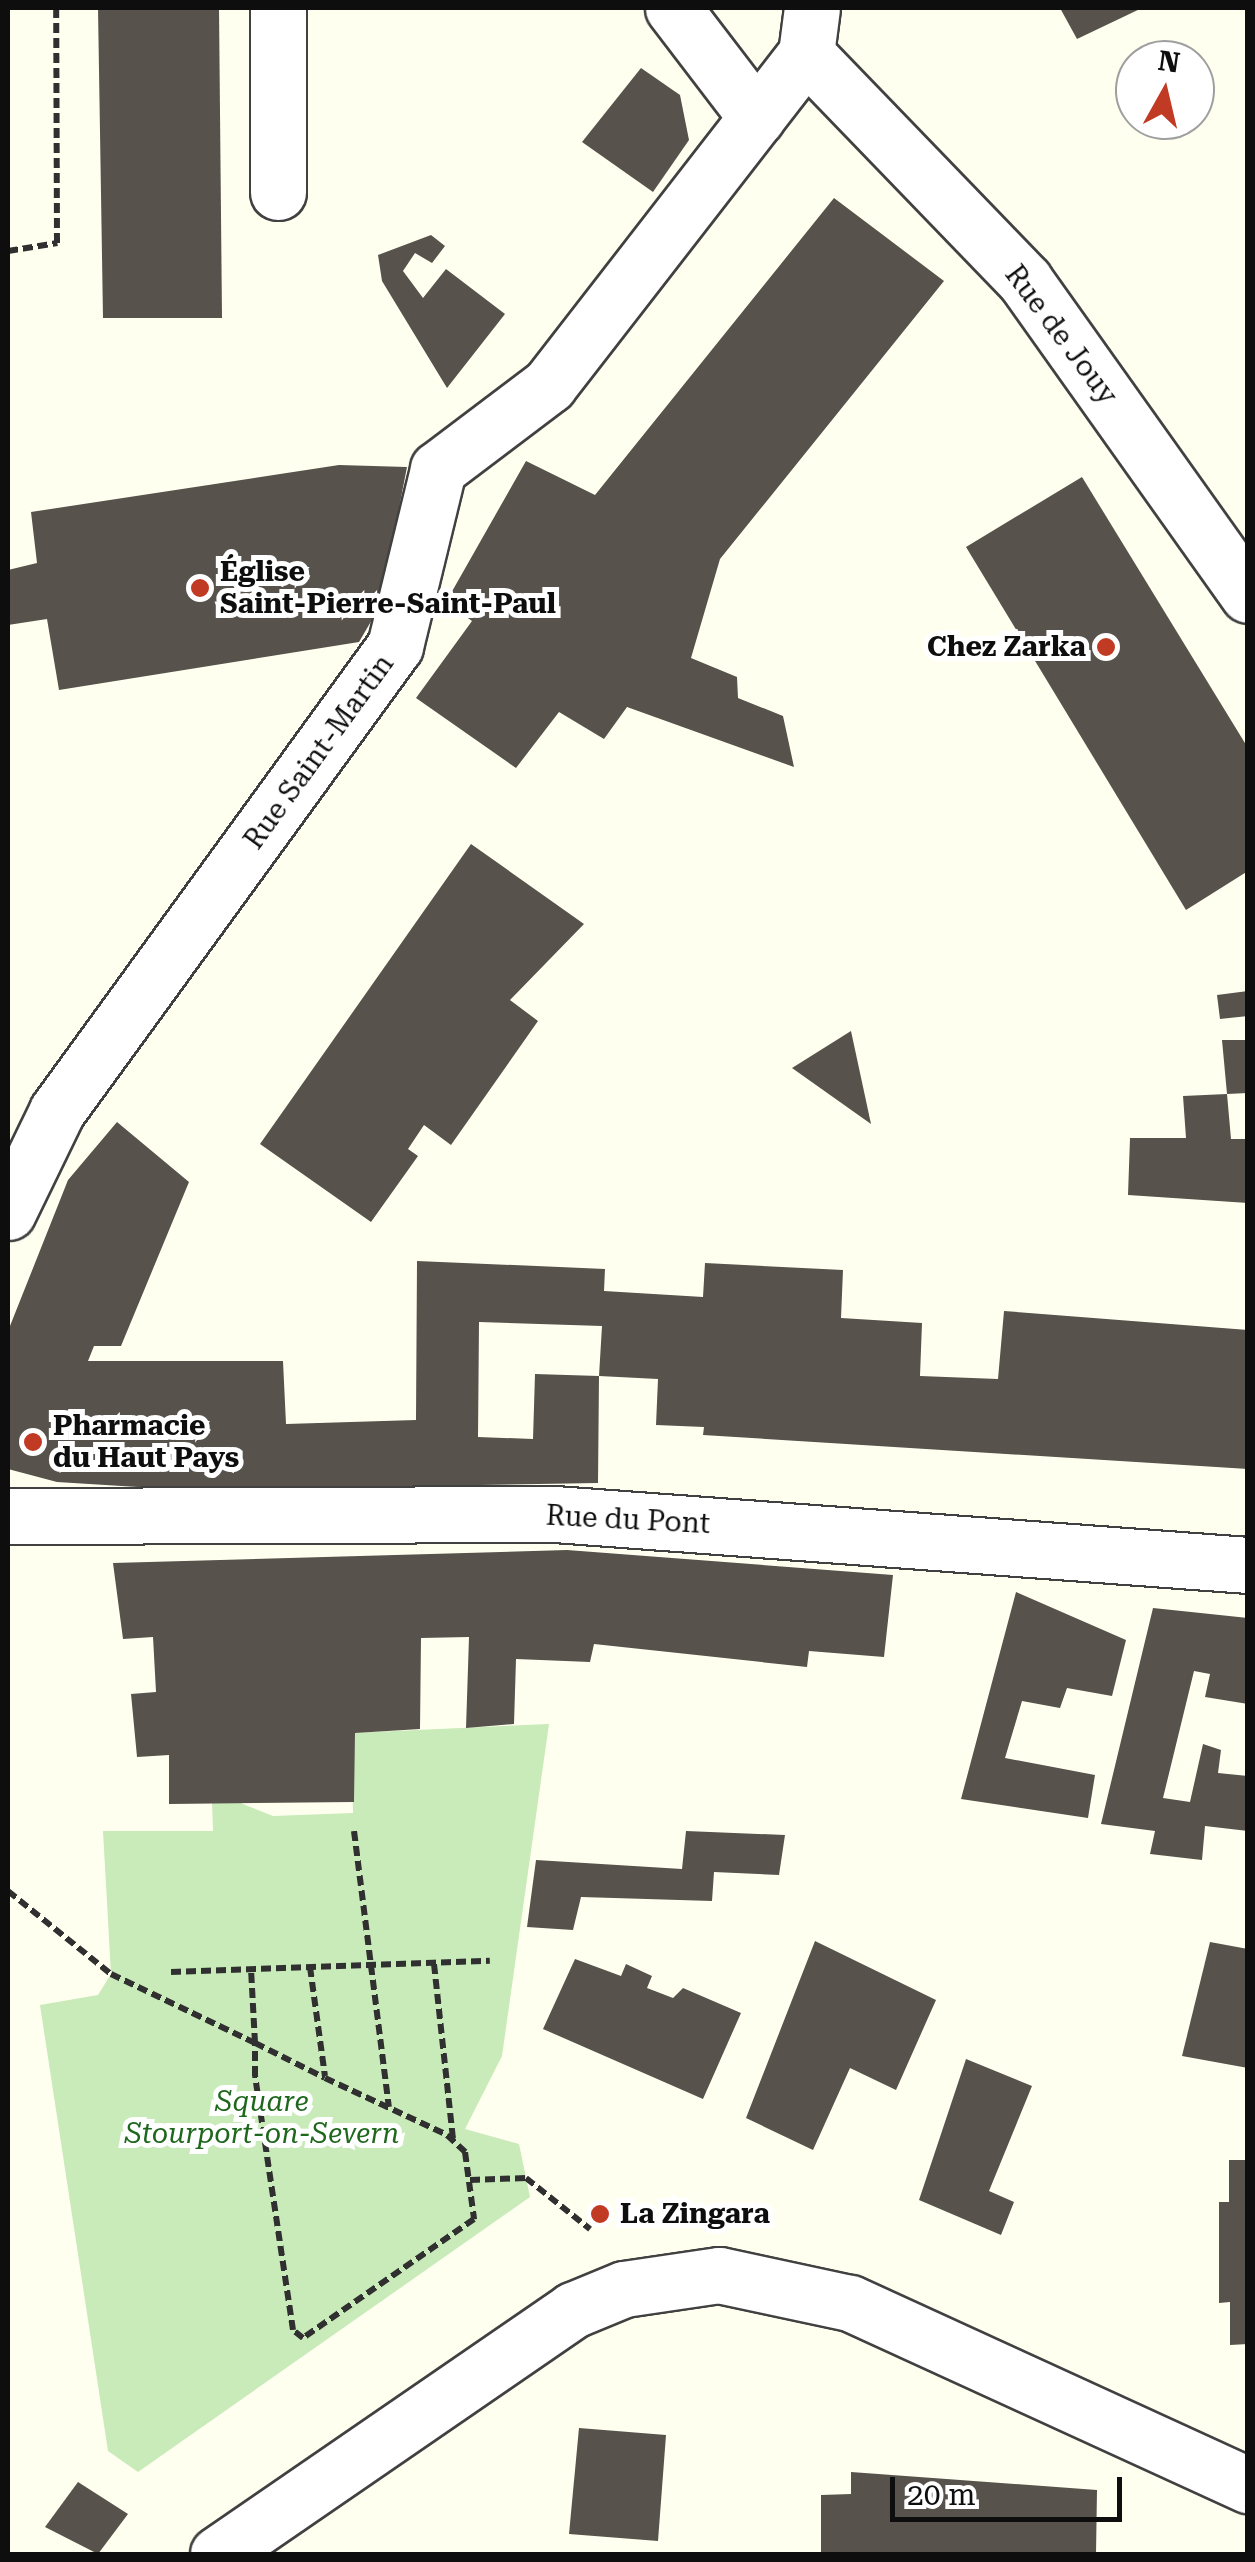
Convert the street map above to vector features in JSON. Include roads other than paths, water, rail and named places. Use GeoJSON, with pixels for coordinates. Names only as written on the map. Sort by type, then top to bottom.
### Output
{"type":"FeatureCollection","features":[{"type":"Feature","properties":{"kind":"street"},"geometry":{"type":"LineString","coordinates":[[278,8],[278,192]]}},
{"type":"Feature","properties":{"kind":"street"},"geometry":{"type":"LineString","coordinates":[[674,8],[757,118]]}},
{"type":"Feature","properties":{"kind":"street","name":"Rue Saint-Martin"},"geometry":{"type":"LineString","coordinates":[[8,1212],[22,1140],[395,646],[438,469],[550,385],[757,118],[809,31]]}},
{"type":"Feature","properties":{"kind":"street","name":"Rue de Jouy"},"geometry":{"type":"LineString","coordinates":[[809,31],[1026,281],[1248,595]]}},
{"type":"Feature","properties":{"kind":"street","name":"Rue du Pont"},"geometry":{"type":"LineString","coordinates":[[8,1516],[555,1514],[1248,1564]]}},
{"type":"Feature","properties":{"kind":"street"},"geometry":{"type":"LineString","coordinates":[[218,2554],[573,2310],[624,2290],[755,2276],[835,2298],[1248,2485]]}},
{"type":"Feature","properties":{"kind":"place","name":"Église Saint-Pierre-Saint-Paul"},"geometry":{"type":"Point","coordinates":[200,588]}},
{"type":"Feature","properties":{"kind":"place","name":"Chez Zarka"},"geometry":{"type":"Point","coordinates":[1106,647]}},
{"type":"Feature","properties":{"kind":"place","name":"Pharmacie du Haut Pays"},"geometry":{"type":"Point","coordinates":[33,1442]}},
{"type":"Feature","properties":{"kind":"place","name":"La Zingara"},"geometry":{"type":"Point","coordinates":[600,2214]}},
{"type":"Feature","properties":{"kind":"park label","name":"Square Stourport-on-Severn"},"geometry":{"type":"Point","coordinates":[262,2118]}}]}
